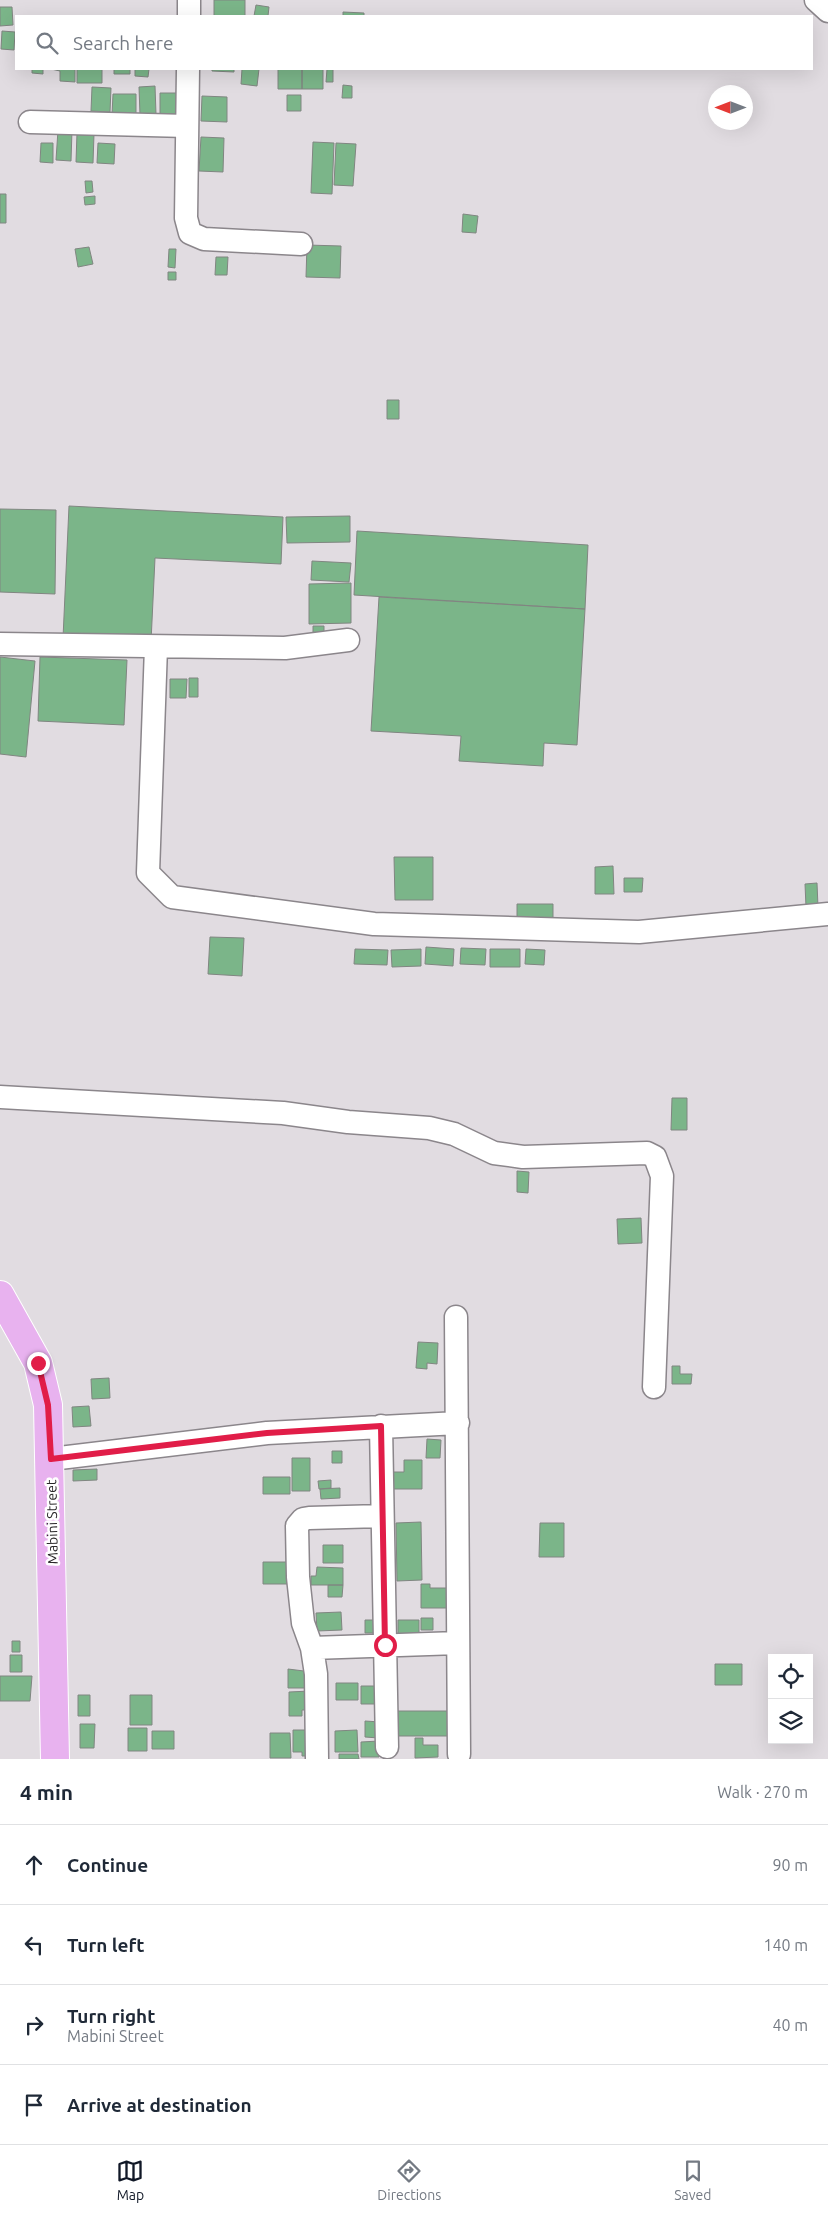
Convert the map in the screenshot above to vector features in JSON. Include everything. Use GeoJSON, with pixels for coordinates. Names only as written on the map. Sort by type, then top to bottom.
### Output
{"type":"FeatureCollection","features":[{"type":"Feature","properties":{"kind":"main road","name":"Mabini Street"},"geometry":{"type":"LineString","coordinates":[[0,1295],[38,1363],[48,1405],[51,1459],[55,1759]]}},
{"type":"Feature","properties":{"kind":"street"},"geometry":{"type":"LineString","coordinates":[[189,0],[189,15]]}},
{"type":"Feature","properties":{"kind":"street"},"geometry":{"type":"LineString","coordinates":[[816,0],[828,11]]}},
{"type":"Feature","properties":{"kind":"street"},"geometry":{"type":"LineString","coordinates":[[188,70],[186,218],[190,233],[204,239],[301,244]]}},
{"type":"Feature","properties":{"kind":"street"},"geometry":{"type":"LineString","coordinates":[[30,122],[187,126]]}},
{"type":"Feature","properties":{"kind":"street"},"geometry":{"type":"LineString","coordinates":[[0,644],[156,648],[285,648],[348,640]]}},
{"type":"Feature","properties":{"kind":"street"},"geometry":{"type":"LineString","coordinates":[[156,648],[148,873],[172,898],[374,924],[629,932],[828,914]]}},
{"type":"Feature","properties":{"kind":"street"},"geometry":{"type":"LineString","coordinates":[[0,1097],[283,1114],[348,1122],[429,1128],[454,1134],[494,1153],[523,1158],[647,1153],[655,1157],[662,1176],[654,1386]]}},
{"type":"Feature","properties":{"kind":"street"},"geometry":{"type":"LineString","coordinates":[[456,1317],[459,1754]]}},
{"type":"Feature","properties":{"kind":"street"},"geometry":{"type":"LineString","coordinates":[[51,1459],[267,1433],[458,1423]]}},
{"type":"Feature","properties":{"kind":"street"},"geometry":{"type":"LineString","coordinates":[[381,1426],[387,1747]]}},
{"type":"Feature","properties":{"kind":"street"},"geometry":{"type":"LineString","coordinates":[[317,1759],[316,1674],[312,1648],[303,1623],[298,1578],[297,1526],[303,1519],[308,1518],[382,1516]]}},
{"type":"Feature","properties":{"kind":"street"},"geometry":{"type":"LineString","coordinates":[[312,1648],[458,1643]]}},
{"type":"Feature","properties":{"kind":"street"},"geometry":{"type":"LineString","coordinates":[[55,1759],[69,1759]]}},
{"type":"Feature","properties":{"kind":"building"},"geometry":{"type":"Polygon","coordinates":[[[214,0],[245,0],[245,15],[214,15],[214,0]]]}},
{"type":"Feature","properties":{"kind":"building"},"geometry":{"type":"Polygon","coordinates":[[[256,5],[269,7],[268,15],[254,15],[256,5]]]}},
{"type":"Feature","properties":{"kind":"building"},"geometry":{"type":"Polygon","coordinates":[[[0,7],[12,7],[13,25],[0,26],[0,7]]]}},
{"type":"Feature","properties":{"kind":"building"},"geometry":{"type":"Polygon","coordinates":[[[343,12],[364,13],[364,15],[343,15],[343,12]]]}},
{"type":"Feature","properties":{"kind":"building"},"geometry":{"type":"Polygon","coordinates":[[[2,31],[15,32],[14,50],[1,49],[2,31]]]}},
{"type":"Feature","properties":{"kind":"building"},"geometry":{"type":"Polygon","coordinates":[[[32,70],[43,70],[43,74],[32,73],[32,70]]]}},
{"type":"Feature","properties":{"kind":"building"},"geometry":{"type":"Polygon","coordinates":[[[56,70],[75,70],[75,82],[60,81],[60,71],[56,70]]]}},
{"type":"Feature","properties":{"kind":"building"},"geometry":{"type":"Polygon","coordinates":[[[77,70],[102,70],[102,83],[77,83],[77,70]]]}},
{"type":"Feature","properties":{"kind":"building"},"geometry":{"type":"Polygon","coordinates":[[[114,70],[130,70],[130,74],[114,74],[114,70]]]}},
{"type":"Feature","properties":{"kind":"building"},"geometry":{"type":"Polygon","coordinates":[[[135,70],[149,70],[148,77],[135,76],[135,70]]]}},
{"type":"Feature","properties":{"kind":"building"},"geometry":{"type":"Polygon","coordinates":[[[234,70],[234,72],[212,71],[234,70]]]}},
{"type":"Feature","properties":{"kind":"building"},"geometry":{"type":"Polygon","coordinates":[[[242,70],[259,70],[257,86],[241,84],[242,70]]]}},
{"type":"Feature","properties":{"kind":"building"},"geometry":{"type":"Polygon","coordinates":[[[278,70],[302,70],[302,89],[278,89],[278,70]]]}},
{"type":"Feature","properties":{"kind":"building"},"geometry":{"type":"Polygon","coordinates":[[[302,70],[323,70],[323,89],[302,89],[302,70]]]}},
{"type":"Feature","properties":{"kind":"building"},"geometry":{"type":"Polygon","coordinates":[[[327,70],[333,70],[333,82],[326,82],[327,70]]]}},
{"type":"Feature","properties":{"kind":"building"},"geometry":{"type":"Polygon","coordinates":[[[343,85],[352,86],[352,98],[342,98],[343,85]]]}},
{"type":"Feature","properties":{"kind":"building"},"geometry":{"type":"Polygon","coordinates":[[[155,86],[156,114],[140,115],[139,87],[155,86]]]}},
{"type":"Feature","properties":{"kind":"building"},"geometry":{"type":"Polygon","coordinates":[[[92,87],[111,88],[110,112],[91,111],[92,87]]]}},
{"type":"Feature","properties":{"kind":"building"},"geometry":{"type":"Polygon","coordinates":[[[160,93],[181,93],[181,115],[160,115],[160,93]]]}},
{"type":"Feature","properties":{"kind":"building"},"geometry":{"type":"Polygon","coordinates":[[[113,94],[136,94],[136,115],[112,115],[113,94]]]}},
{"type":"Feature","properties":{"kind":"building"},"geometry":{"type":"Polygon","coordinates":[[[287,95],[301,95],[301,111],[287,111],[287,95]]]}},
{"type":"Feature","properties":{"kind":"building"},"geometry":{"type":"Polygon","coordinates":[[[202,96],[227,97],[227,122],[201,121],[202,96]]]}},
{"type":"Feature","properties":{"kind":"building"},"geometry":{"type":"Polygon","coordinates":[[[58,130],[72,130],[71,161],[56,160],[58,130]]]}},
{"type":"Feature","properties":{"kind":"building"},"geometry":{"type":"Polygon","coordinates":[[[77,133],[94,134],[93,163],[76,162],[77,133]]]}},
{"type":"Feature","properties":{"kind":"building"},"geometry":{"type":"Polygon","coordinates":[[[201,137],[224,138],[223,172],[199,171],[201,137]]]}},
{"type":"Feature","properties":{"kind":"building"},"geometry":{"type":"Polygon","coordinates":[[[313,142],[334,143],[332,194],[311,193],[313,142]]]}},
{"type":"Feature","properties":{"kind":"building"},"geometry":{"type":"Polygon","coordinates":[[[41,143],[53,143],[53,163],[40,162],[41,143]]]}},
{"type":"Feature","properties":{"kind":"building"},"geometry":{"type":"Polygon","coordinates":[[[98,143],[115,144],[114,164],[97,163],[98,143]]]}},
{"type":"Feature","properties":{"kind":"building"},"geometry":{"type":"Polygon","coordinates":[[[336,143],[356,144],[353,186],[334,185],[336,143]]]}},
{"type":"Feature","properties":{"kind":"building"},"geometry":{"type":"Polygon","coordinates":[[[85,181],[92,181],[93,192],[86,193],[85,181]]]}},
{"type":"Feature","properties":{"kind":"building"},"geometry":{"type":"Polygon","coordinates":[[[0,194],[6,194],[6,223],[0,223],[0,194]]]}},
{"type":"Feature","properties":{"kind":"building"},"geometry":{"type":"Polygon","coordinates":[[[95,196],[95,204],[85,205],[84,197],[95,196]]]}},
{"type":"Feature","properties":{"kind":"building"},"geometry":{"type":"Polygon","coordinates":[[[463,214],[478,216],[476,233],[462,232],[463,214]]]}},
{"type":"Feature","properties":{"kind":"building"},"geometry":{"type":"Polygon","coordinates":[[[307,245],[341,246],[340,278],[306,277],[307,245]]]}},
{"type":"Feature","properties":{"kind":"building"},"geometry":{"type":"Polygon","coordinates":[[[89,247],[93,264],[78,267],[75,249],[89,247]]]}},
{"type":"Feature","properties":{"kind":"building"},"geometry":{"type":"Polygon","coordinates":[[[169,249],[176,249],[175,268],[168,267],[169,249]]]}},
{"type":"Feature","properties":{"kind":"building"},"geometry":{"type":"Polygon","coordinates":[[[216,257],[228,257],[227,275],[215,275],[216,257]]]}},
{"type":"Feature","properties":{"kind":"building"},"geometry":{"type":"Polygon","coordinates":[[[168,272],[176,272],[176,280],[168,280],[168,272]]]}},
{"type":"Feature","properties":{"kind":"building"},"geometry":{"type":"Polygon","coordinates":[[[387,400],[399,400],[399,419],[387,419],[387,400]]]}},
{"type":"Feature","properties":{"kind":"building"},"geometry":{"type":"Polygon","coordinates":[[[69,506],[283,517],[281,564],[155,558],[151,642],[63,638],[69,506]]]}},
{"type":"Feature","properties":{"kind":"building"},"geometry":{"type":"Polygon","coordinates":[[[0,509],[56,510],[55,594],[0,592],[0,509]]]}},
{"type":"Feature","properties":{"kind":"building"},"geometry":{"type":"Polygon","coordinates":[[[350,516],[350,542],[287,543],[286,517],[350,516]]]}},
{"type":"Feature","properties":{"kind":"building"},"geometry":{"type":"Polygon","coordinates":[[[357,531],[588,545],[585,609],[354,595],[357,531]]]}},
{"type":"Feature","properties":{"kind":"building"},"geometry":{"type":"Polygon","coordinates":[[[312,561],[351,563],[349,582],[311,580],[312,561]]]}},
{"type":"Feature","properties":{"kind":"building"},"geometry":{"type":"Polygon","coordinates":[[[351,583],[351,623],[309,624],[309,584],[351,583]]]}},
{"type":"Feature","properties":{"kind":"building"},"geometry":{"type":"Polygon","coordinates":[[[379,597],[585,609],[577,745],[544,743],[543,766],[459,761],[461,736],[371,731],[379,597]]]}},
{"type":"Feature","properties":{"kind":"building"},"geometry":{"type":"Polygon","coordinates":[[[313,626],[324,626],[324,634],[313,634],[313,626]]]}},
{"type":"Feature","properties":{"kind":"building"},"geometry":{"type":"Polygon","coordinates":[[[0,657],[35,661],[26,757],[0,754],[0,657]]]}},
{"type":"Feature","properties":{"kind":"building"},"geometry":{"type":"Polygon","coordinates":[[[40,657],[127,660],[124,725],[38,721],[40,657]]]}},
{"type":"Feature","properties":{"kind":"building"},"geometry":{"type":"Polygon","coordinates":[[[189,678],[198,678],[198,697],[189,697],[189,678]]]}},
{"type":"Feature","properties":{"kind":"building"},"geometry":{"type":"Polygon","coordinates":[[[170,679],[187,679],[186,698],[170,698],[170,679]]]}},
{"type":"Feature","properties":{"kind":"building"},"geometry":{"type":"Polygon","coordinates":[[[394,857],[433,857],[433,900],[395,900],[394,857]]]}},
{"type":"Feature","properties":{"kind":"building"},"geometry":{"type":"Polygon","coordinates":[[[613,866],[614,894],[595,894],[595,867],[613,866]]]}},
{"type":"Feature","properties":{"kind":"building"},"geometry":{"type":"Polygon","coordinates":[[[624,878],[643,878],[642,892],[624,892],[624,878]]]}},
{"type":"Feature","properties":{"kind":"building"},"geometry":{"type":"Polygon","coordinates":[[[817,883],[818,907],[806,907],[805,884],[817,883]]]}},
{"type":"Feature","properties":{"kind":"building"},"geometry":{"type":"Polygon","coordinates":[[[517,904],[553,904],[553,924],[517,924],[517,904]]]}},
{"type":"Feature","properties":{"kind":"building"},"geometry":{"type":"Polygon","coordinates":[[[210,937],[244,938],[242,976],[208,974],[210,937]]]}},
{"type":"Feature","properties":{"kind":"building"},"geometry":{"type":"Polygon","coordinates":[[[426,947],[454,949],[453,966],[425,964],[426,947]]]}},
{"type":"Feature","properties":{"kind":"building"},"geometry":{"type":"Polygon","coordinates":[[[461,948],[486,949],[485,965],[460,964],[461,948]]]}},
{"type":"Feature","properties":{"kind":"building"},"geometry":{"type":"Polygon","coordinates":[[[355,949],[388,950],[387,965],[354,964],[355,949]]]}},
{"type":"Feature","properties":{"kind":"building"},"geometry":{"type":"Polygon","coordinates":[[[421,949],[421,966],[392,967],[391,950],[421,949]]]}},
{"type":"Feature","properties":{"kind":"building"},"geometry":{"type":"Polygon","coordinates":[[[490,949],[520,949],[520,967],[490,967],[490,949]]]}},
{"type":"Feature","properties":{"kind":"building"},"geometry":{"type":"Polygon","coordinates":[[[526,949],[545,950],[544,965],[525,964],[526,949]]]}},
{"type":"Feature","properties":{"kind":"building"},"geometry":{"type":"Polygon","coordinates":[[[672,1098],[687,1098],[687,1130],[671,1130],[672,1098]]]}},
{"type":"Feature","properties":{"kind":"building"},"geometry":{"type":"Polygon","coordinates":[[[517,1171],[529,1172],[528,1193],[517,1192],[517,1171]]]}},
{"type":"Feature","properties":{"kind":"building"},"geometry":{"type":"Polygon","coordinates":[[[641,1218],[642,1243],[618,1244],[617,1219],[641,1218]]]}},
{"type":"Feature","properties":{"kind":"building"},"geometry":{"type":"Polygon","coordinates":[[[418,1342],[438,1343],[437,1364],[427,1363],[427,1369],[416,1368],[418,1342]]]}},
{"type":"Feature","properties":{"kind":"building"},"geometry":{"type":"Polygon","coordinates":[[[672,1366],[680,1366],[680,1374],[692,1374],[691,1384],[672,1384],[672,1366]]]}},
{"type":"Feature","properties":{"kind":"building"},"geometry":{"type":"Polygon","coordinates":[[[109,1378],[110,1398],[92,1399],[91,1379],[109,1378]]]}},
{"type":"Feature","properties":{"kind":"building"},"geometry":{"type":"Polygon","coordinates":[[[89,1406],[91,1426],[73,1427],[72,1407],[89,1406]]]}},
{"type":"Feature","properties":{"kind":"building"},"geometry":{"type":"Polygon","coordinates":[[[427,1439],[441,1440],[440,1458],[426,1458],[427,1439]]]}},
{"type":"Feature","properties":{"kind":"building"},"geometry":{"type":"Polygon","coordinates":[[[332,1451],[342,1451],[342,1463],[332,1463],[332,1451]]]}},
{"type":"Feature","properties":{"kind":"building"},"geometry":{"type":"Polygon","coordinates":[[[292,1458],[310,1458],[310,1491],[292,1491],[292,1458]]]}},
{"type":"Feature","properties":{"kind":"building"},"geometry":{"type":"Polygon","coordinates":[[[404,1460],[422,1460],[422,1489],[393,1489],[393,1472],[404,1472],[404,1460]]]}},
{"type":"Feature","properties":{"kind":"building"},"geometry":{"type":"Polygon","coordinates":[[[97,1469],[97,1480],[73,1481],[73,1470],[97,1469]]]}},
{"type":"Feature","properties":{"kind":"building"},"geometry":{"type":"Polygon","coordinates":[[[263,1477],[290,1477],[290,1494],[263,1494],[263,1477]]]}},
{"type":"Feature","properties":{"kind":"building"},"geometry":{"type":"Polygon","coordinates":[[[331,1480],[331,1488],[319,1489],[318,1481],[331,1480]]]}},
{"type":"Feature","properties":{"kind":"building"},"geometry":{"type":"Polygon","coordinates":[[[340,1488],[340,1498],[321,1499],[320,1489],[340,1488]]]}},
{"type":"Feature","properties":{"kind":"building"},"geometry":{"type":"Polygon","coordinates":[[[421,1522],[422,1580],[397,1581],[396,1523],[421,1522]]]}},
{"type":"Feature","properties":{"kind":"building"},"geometry":{"type":"Polygon","coordinates":[[[540,1523],[564,1523],[564,1557],[539,1557],[540,1523]]]}},
{"type":"Feature","properties":{"kind":"building"},"geometry":{"type":"Polygon","coordinates":[[[323,1545],[343,1545],[343,1563],[323,1563],[323,1545]]]}},
{"type":"Feature","properties":{"kind":"building"},"geometry":{"type":"Polygon","coordinates":[[[263,1562],[291,1562],[291,1584],[263,1584],[263,1562]]]}},
{"type":"Feature","properties":{"kind":"building"},"geometry":{"type":"Polygon","coordinates":[[[317,1567],[343,1568],[343,1585],[311,1585],[311,1576],[316,1576],[317,1567]]]}},
{"type":"Feature","properties":{"kind":"building"},"geometry":{"type":"Polygon","coordinates":[[[421,1584],[430,1584],[430,1588],[449,1588],[449,1608],[421,1608],[421,1584]]]}},
{"type":"Feature","properties":{"kind":"building"},"geometry":{"type":"Polygon","coordinates":[[[328,1585],[343,1585],[342,1597],[328,1597],[328,1585]]]}},
{"type":"Feature","properties":{"kind":"building"},"geometry":{"type":"Polygon","coordinates":[[[341,1612],[342,1630],[317,1631],[316,1613],[341,1612]]]}},
{"type":"Feature","properties":{"kind":"building"},"geometry":{"type":"Polygon","coordinates":[[[421,1618],[433,1618],[433,1630],[421,1630],[421,1618]]]}},
{"type":"Feature","properties":{"kind":"building"},"geometry":{"type":"Polygon","coordinates":[[[365,1620],[375,1620],[375,1633],[365,1633],[365,1620]]]}},
{"type":"Feature","properties":{"kind":"building"},"geometry":{"type":"Polygon","coordinates":[[[398,1620],[419,1620],[419,1639],[398,1639],[398,1620]]]}},
{"type":"Feature","properties":{"kind":"building"},"geometry":{"type":"Polygon","coordinates":[[[12,1641],[20,1641],[20,1652],[12,1652],[12,1641]]]}},
{"type":"Feature","properties":{"kind":"building"},"geometry":{"type":"Polygon","coordinates":[[[10,1655],[22,1655],[22,1672],[10,1672],[10,1655]]]}},
{"type":"Feature","properties":{"kind":"building"},"geometry":{"type":"Polygon","coordinates":[[[715,1664],[742,1664],[742,1685],[715,1685],[715,1664]]]}},
{"type":"Feature","properties":{"kind":"building"},"geometry":{"type":"Polygon","coordinates":[[[288,1669],[312,1672],[312,1688],[288,1688],[288,1669]]]}},
{"type":"Feature","properties":{"kind":"building"},"geometry":{"type":"Polygon","coordinates":[[[0,1676],[32,1676],[30,1701],[0,1701],[0,1676]]]}},
{"type":"Feature","properties":{"kind":"building"},"geometry":{"type":"Polygon","coordinates":[[[336,1683],[358,1683],[358,1700],[336,1700],[336,1683]]]}},
{"type":"Feature","properties":{"kind":"building"},"geometry":{"type":"Polygon","coordinates":[[[361,1686],[381,1686],[381,1704],[361,1704],[361,1686]]]}},
{"type":"Feature","properties":{"kind":"building"},"geometry":{"type":"Polygon","coordinates":[[[310,1691],[314,1710],[302,1710],[302,1716],[289,1716],[289,1692],[310,1691]]]}},
{"type":"Feature","properties":{"kind":"building"},"geometry":{"type":"Polygon","coordinates":[[[78,1695],[90,1695],[90,1716],[78,1716],[78,1695]]]}},
{"type":"Feature","properties":{"kind":"building"},"geometry":{"type":"Polygon","coordinates":[[[130,1695],[152,1695],[152,1725],[130,1725],[130,1695]]]}},
{"type":"Feature","properties":{"kind":"building"},"geometry":{"type":"Polygon","coordinates":[[[397,1711],[452,1711],[452,1736],[397,1736],[397,1711]]]}},
{"type":"Feature","properties":{"kind":"building"},"geometry":{"type":"Polygon","coordinates":[[[365,1721],[380,1722],[379,1738],[365,1737],[365,1721]]]}},
{"type":"Feature","properties":{"kind":"building"},"geometry":{"type":"Polygon","coordinates":[[[80,1724],[95,1724],[94,1748],[80,1748],[80,1724]]]}},
{"type":"Feature","properties":{"kind":"building"},"geometry":{"type":"Polygon","coordinates":[[[128,1728],[147,1728],[147,1751],[128,1751],[128,1728]]]}},
{"type":"Feature","properties":{"kind":"building"},"geometry":{"type":"Polygon","coordinates":[[[293,1730],[313,1730],[313,1756],[302,1756],[302,1752],[293,1752],[293,1730]]]}},
{"type":"Feature","properties":{"kind":"building"},"geometry":{"type":"Polygon","coordinates":[[[357,1730],[358,1752],[335,1752],[335,1731],[357,1730]]]}},
{"type":"Feature","properties":{"kind":"building"},"geometry":{"type":"Polygon","coordinates":[[[152,1731],[174,1731],[174,1749],[152,1749],[152,1731]]]}},
{"type":"Feature","properties":{"kind":"building"},"geometry":{"type":"Polygon","coordinates":[[[270,1733],[290,1733],[291,1758],[270,1758],[270,1733]]]}},
{"type":"Feature","properties":{"kind":"building"},"geometry":{"type":"Polygon","coordinates":[[[415,1738],[423,1738],[423,1745],[438,1745],[438,1757],[415,1758],[415,1738]]]}},
{"type":"Feature","properties":{"kind":"building"},"geometry":{"type":"Polygon","coordinates":[[[379,1741],[379,1757],[361,1757],[361,1742],[379,1741]]]}},
{"type":"Feature","properties":{"kind":"building"},"geometry":{"type":"Polygon","coordinates":[[[339,1754],[358,1754],[359,1759],[339,1759],[339,1754]]]}},
{"type":"Feature","properties":{"kind":"route"},"geometry":{"type":"LineString","coordinates":[[38,1363],[48,1405],[51,1459],[267,1433],[381,1426],[385,1645]]}}]}
